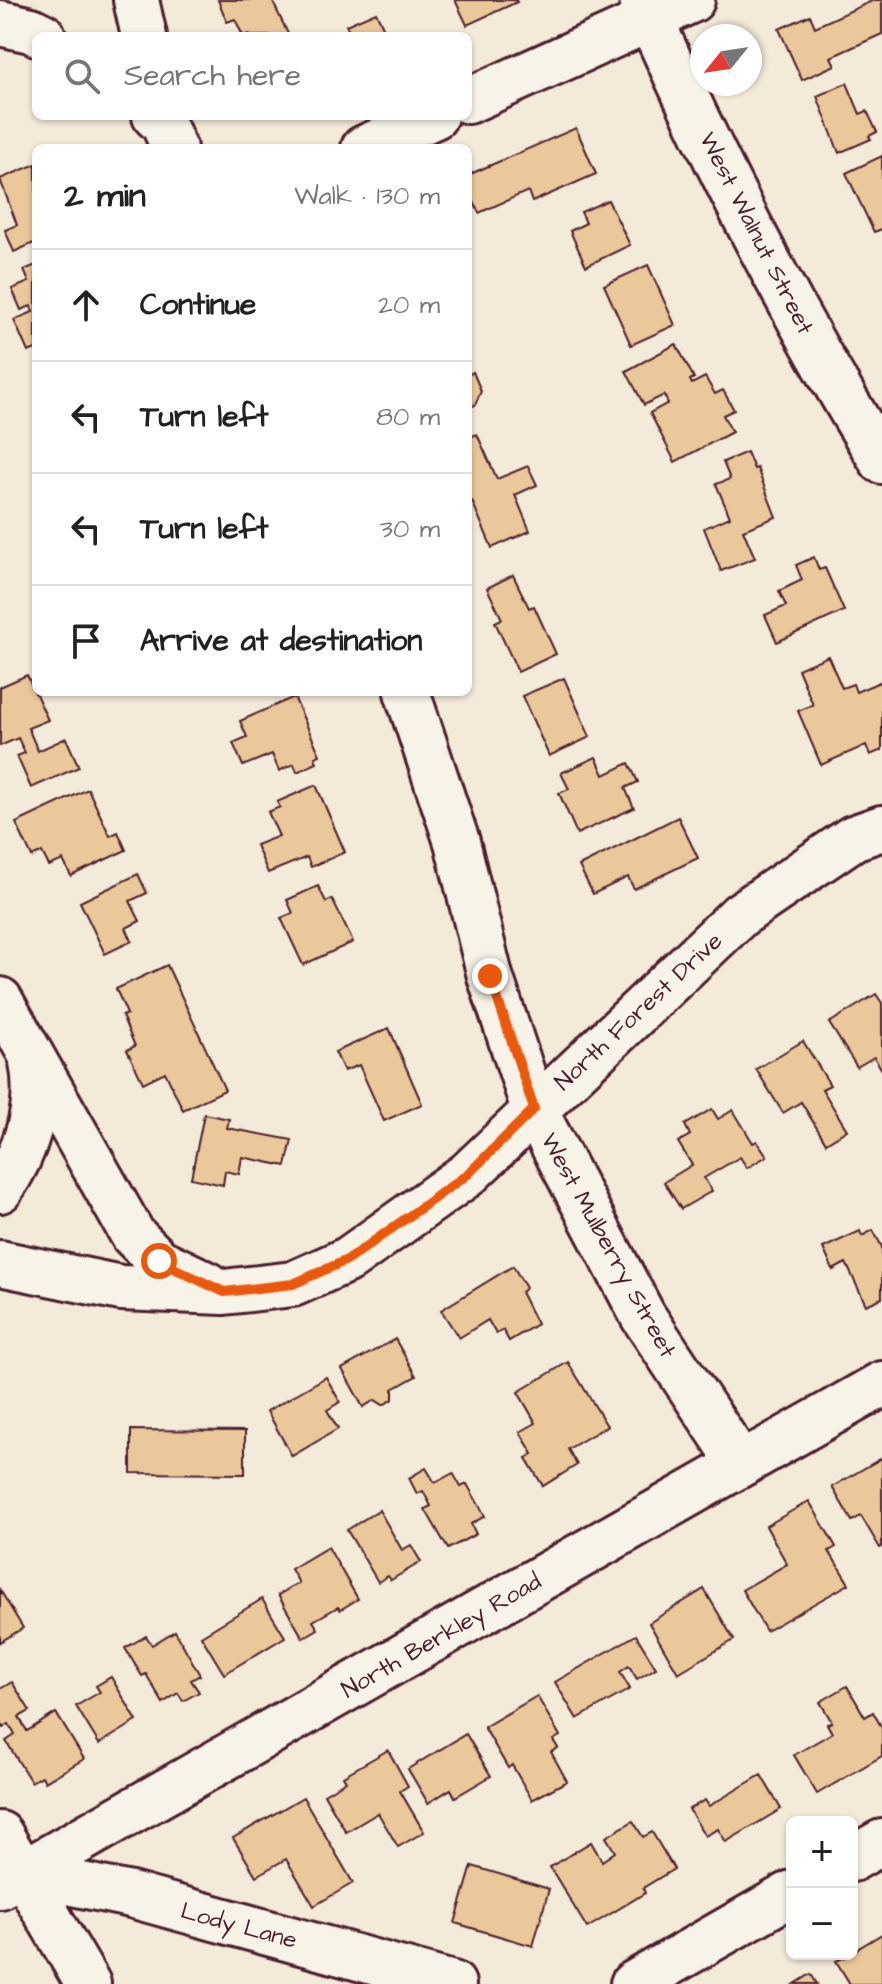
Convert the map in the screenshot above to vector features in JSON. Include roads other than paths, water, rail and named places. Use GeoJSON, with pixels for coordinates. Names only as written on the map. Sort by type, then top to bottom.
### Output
{"type":"FeatureCollection","features":[{"type":"Feature","properties":{"kind":"street"},"geometry":{"type":"LineString","coordinates":[[136,0],[143,32]]}},
{"type":"Feature","properties":{"kind":"street"},"geometry":{"type":"LineString","coordinates":[[472,99],[646,9],[692,0]]}},
{"type":"Feature","properties":{"kind":"street","name":"West Walnut Street"},"geometry":{"type":"LineString","coordinates":[[646,9],[758,243],[839,391],[882,461]]}},
{"type":"Feature","properties":{"kind":"street"},"geometry":{"type":"LineString","coordinates":[[0,23],[35,32]]}},
{"type":"Feature","properties":{"kind":"street"},"geometry":{"type":"LineString","coordinates":[[373,144],[426,120]]}},
{"type":"Feature","properties":{"kind":"street","name":"West Mulberry Street"},"geometry":{"type":"LineString","coordinates":[[408,696],[457,842],[490,976],[534,1109],[643,1316],[741,1464]]}},
{"type":"Feature","properties":{"kind":"street","name":"North Forest Drive"},"geometry":{"type":"LineString","coordinates":[[0,1263],[121,1288],[224,1292],[293,1284],[349,1259],[468,1174],[740,915],[853,838],[882,828]]}},
{"type":"Feature","properties":{"kind":"street"},"geometry":{"type":"LineString","coordinates":[[0,1000],[133,1235],[159,1261],[224,1292]]}},
{"type":"Feature","properties":{"kind":"street"},"geometry":{"type":"LineString","coordinates":[[0,1190],[12,1173],[29,1135],[36,1081],[31,1059]]}},
{"type":"Feature","properties":{"kind":"street","name":"North Berkley Road"},"geometry":{"type":"LineString","coordinates":[[11,1879],[882,1384]]}},
{"type":"Feature","properties":{"kind":"street"},"geometry":{"type":"LineString","coordinates":[[0,1834],[11,1879],[88,1984]]}},
{"type":"Feature","properties":{"kind":"street"},"geometry":{"type":"LineString","coordinates":[[858,1856],[882,1842]]}},
{"type":"Feature","properties":{"kind":"street","name":"Lody Lane"},"geometry":{"type":"LineString","coordinates":[[11,1879],[131,1895],[453,1984]]}},
{"type":"Feature","properties":{"kind":"street"},"geometry":{"type":"LineString","coordinates":[[633,1984],[786,1896]]}}]}
